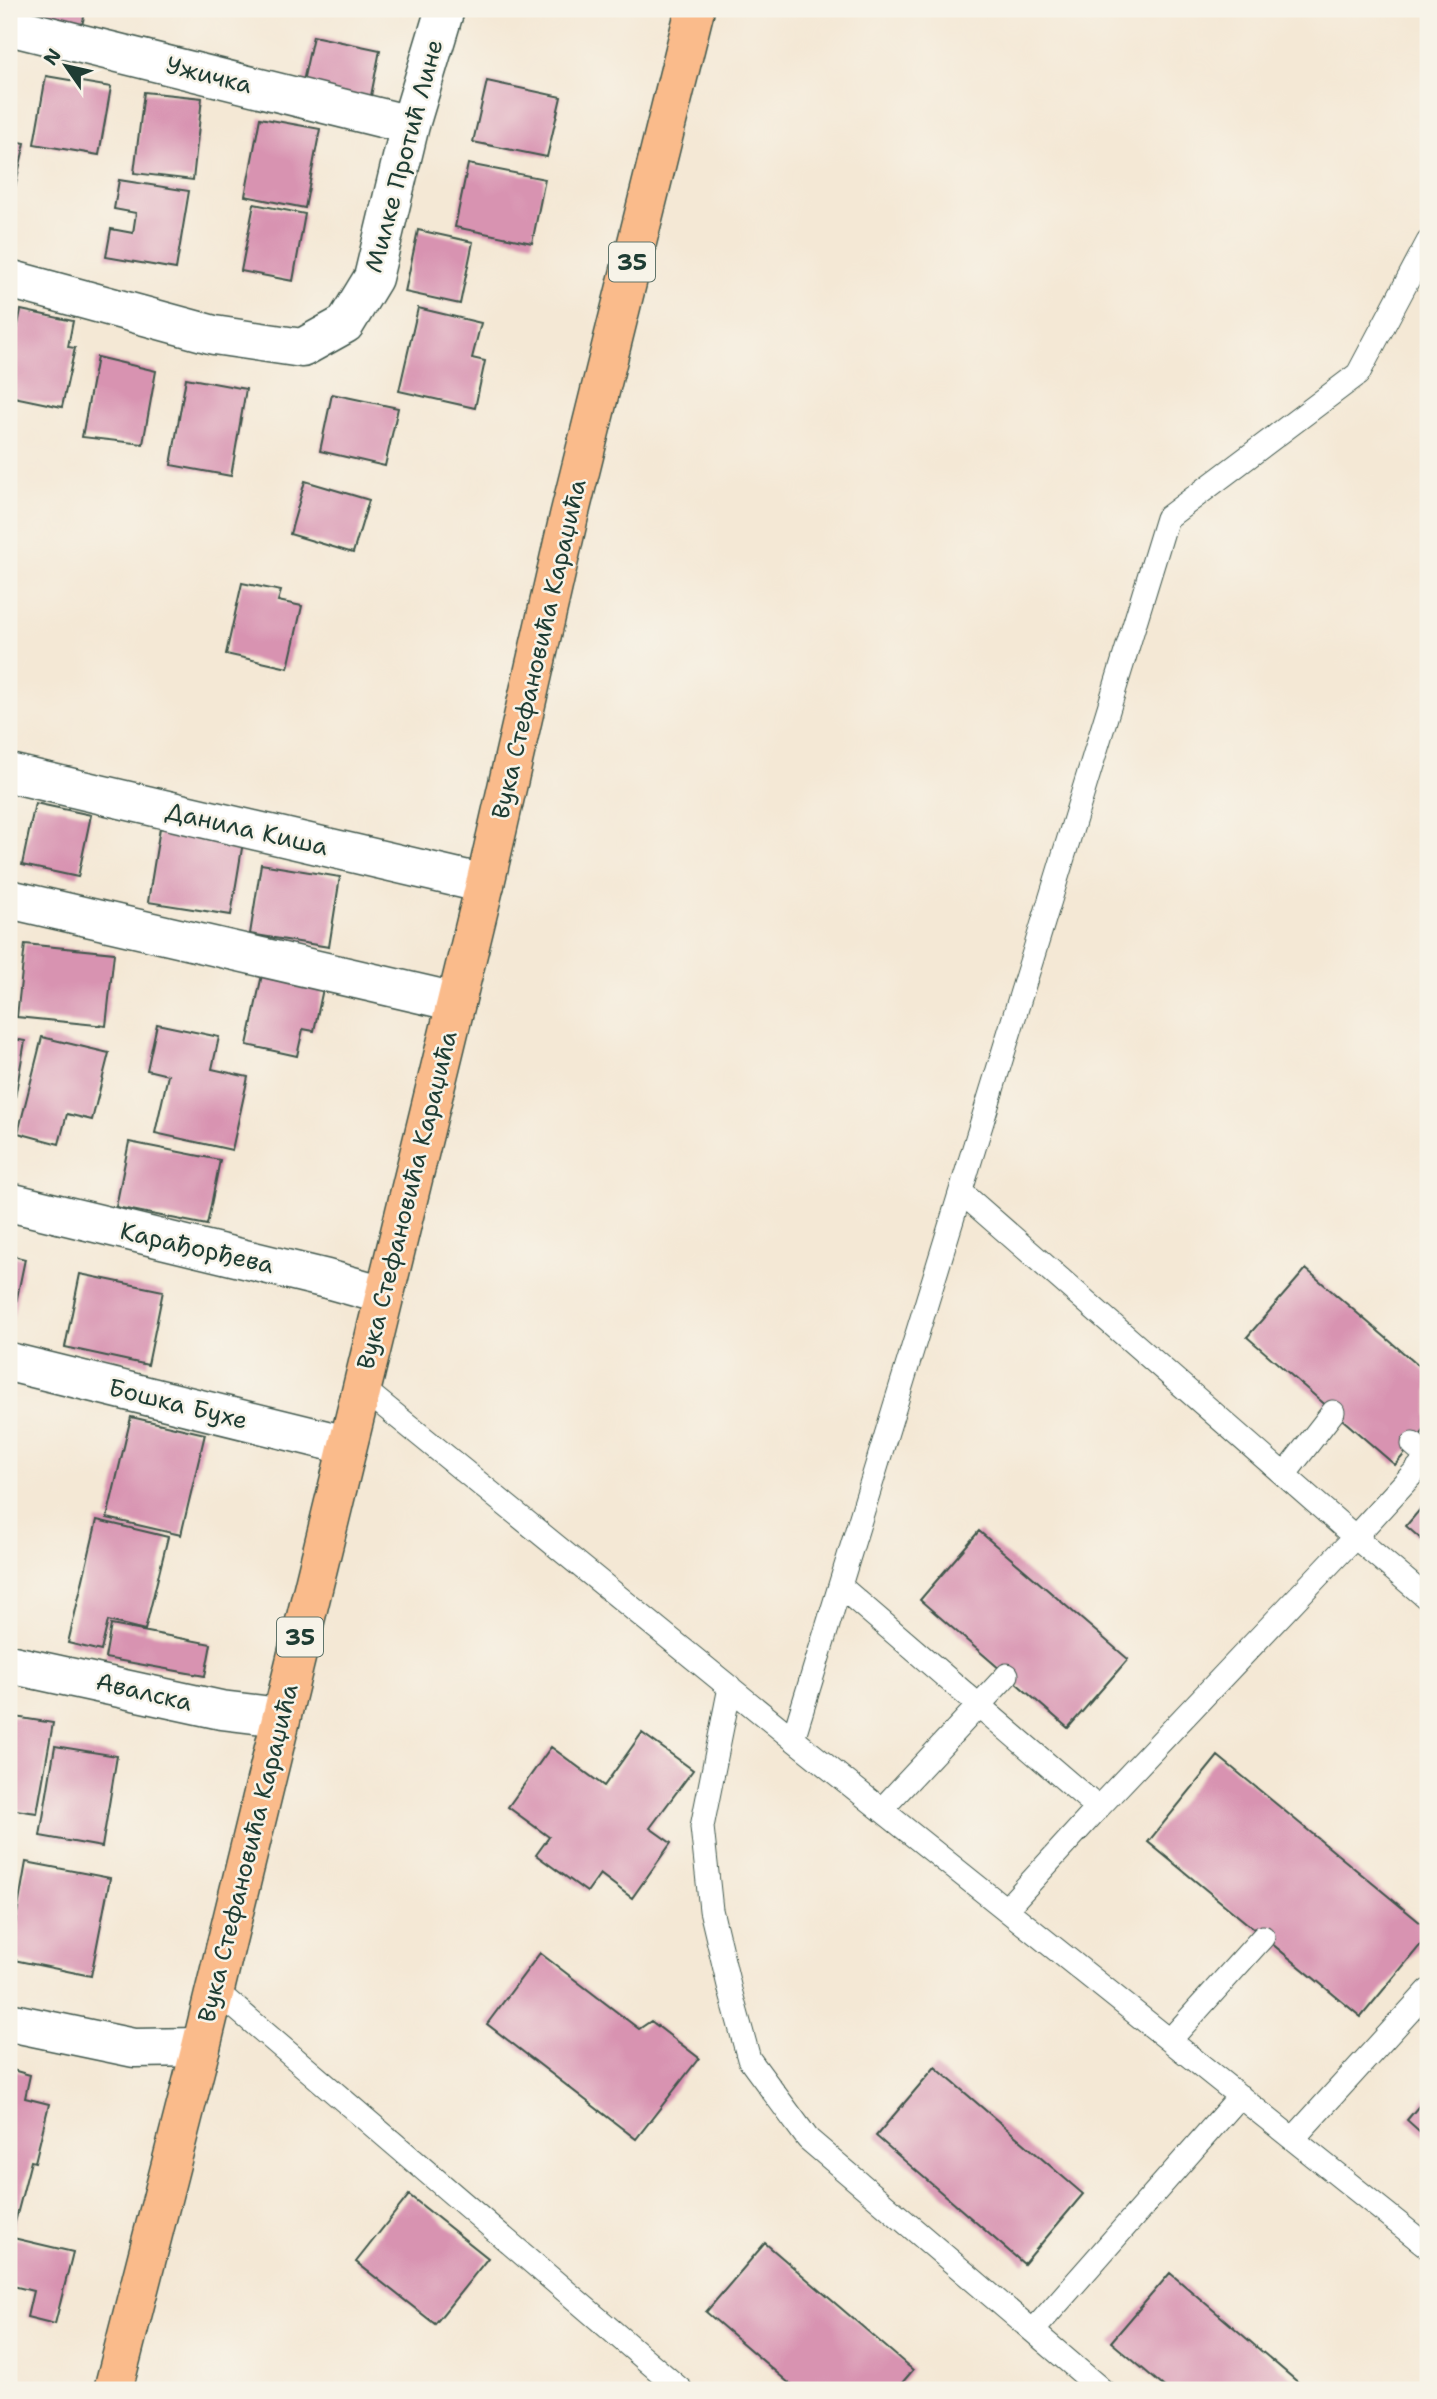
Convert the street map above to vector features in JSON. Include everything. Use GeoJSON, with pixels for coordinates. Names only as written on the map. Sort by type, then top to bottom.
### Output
{"type":"FeatureCollection","features":[{"type":"Feature","properties":{"kind":"main road","name":"Вука Стефановића Караџића"},"geometry":{"type":"LineString","coordinates":[[113,2390],[215,1990],[485,884],[569,516],[695,9]]}},
{"type":"Feature","properties":{"kind":"street","name":"Милке Протић Лине"},"geometry":{"type":"LineString","coordinates":[[9,279],[214,335],[302,348],[345,324],[373,278],[410,125],[444,9]]}},
{"type":"Feature","properties":{"kind":"street","name":"Ужичка"},"geometry":{"type":"LineString","coordinates":[[9,26],[410,125]]}},
{"type":"Feature","properties":{"kind":"street","name":"Данила Киша"},"geometry":{"type":"LineString","coordinates":[[9,773],[485,884]]}},
{"type":"Feature","properties":{"kind":"street"},"geometry":{"type":"LineString","coordinates":[[9,899],[456,1002]]}},
{"type":"Feature","properties":{"kind":"street","name":"Карађорђева"},"geometry":{"type":"LineString","coordinates":[[9,1202],[314,1276],[384,1296]]}},
{"type":"Feature","properties":{"kind":"street","name":"Бошка Бухе"},"geometry":{"type":"LineString","coordinates":[[9,1362],[346,1445]]}},
{"type":"Feature","properties":{"kind":"street","name":"Авалска"},"geometry":{"type":"LineString","coordinates":[[9,1664],[222,1710],[280,1717]]}},
{"type":"Feature","properties":{"kind":"street"},"geometry":{"type":"LineString","coordinates":[[9,2022],[134,2048],[201,2047]]}},
{"type":"Feature","properties":{"kind":"lane"},"geometry":{"type":"LineString","coordinates":[[793,1739],[1167,518],[1358,374],[1428,242]]}},
{"type":"Feature","properties":{"kind":"lane"},"geometry":{"type":"LineString","coordinates":[[961,1192],[1428,1600]]}},
{"type":"Feature","properties":{"kind":"lane"},"geometry":{"type":"LineString","coordinates":[[361,1387],[793,1739],[1428,2246]]}},
{"type":"Feature","properties":{"kind":"lane"},"geometry":{"type":"LineString","coordinates":[[1284,1475],[1333,1412]]}},
{"type":"Feature","properties":{"kind":"lane"},"geometry":{"type":"LineString","coordinates":[[1006,1909],[1427,1457],[1412,1444]]}},
{"type":"Feature","properties":{"kind":"lane"},"geometry":{"type":"LineString","coordinates":[[840,1586],[1098,1808]]}},
{"type":"Feature","properties":{"kind":"lane"},"geometry":{"type":"LineString","coordinates":[[882,1810],[1007,1675]]}},
{"type":"Feature","properties":{"kind":"lane"},"geometry":{"type":"LineString","coordinates":[[730,1687],[702,1827],[711,1910],[749,2059],[808,2139],[1102,2390]]}},
{"type":"Feature","properties":{"kind":"lane"},"geometry":{"type":"LineString","coordinates":[[1170,2040],[1263,1937]]}},
{"type":"Feature","properties":{"kind":"lane"},"geometry":{"type":"LineString","coordinates":[[215,1990],[681,2390]]}},
{"type":"Feature","properties":{"kind":"lane"},"geometry":{"type":"LineString","coordinates":[[1293,2139],[1428,1991]]}},
{"type":"Feature","properties":{"kind":"lane"},"geometry":{"type":"LineString","coordinates":[[1032,2331],[1240,2096]]}},
{"type":"Feature","properties":{"kind":"building"},"geometry":{"type":"Polygon","coordinates":[[[16,9],[86,9],[81,29],[16,9]]]}},
{"type":"Feature","properties":{"kind":"building"},"geometry":{"type":"Polygon","coordinates":[[[313,36],[380,50],[370,101],[302,86],[313,36]]]}},
{"type":"Feature","properties":{"kind":"building"},"geometry":{"type":"Polygon","coordinates":[[[46,76],[111,87],[99,155],[34,144],[46,76]]]}},
{"type":"Feature","properties":{"kind":"building"},"geometry":{"type":"Polygon","coordinates":[[[487,81],[561,97],[547,157],[473,142],[487,81]]]}},
{"type":"Feature","properties":{"kind":"building"},"geometry":{"type":"Polygon","coordinates":[[[144,92],[202,98],[193,180],[134,173],[144,92]]]}},
{"type":"Feature","properties":{"kind":"building"},"geometry":{"type":"Polygon","coordinates":[[[260,118],[320,129],[305,208],[245,196],[260,118]]]}},
{"type":"Feature","properties":{"kind":"building"},"geometry":{"type":"Polygon","coordinates":[[[9,140],[25,143],[10,209],[9,209],[9,140]]]}},
{"type":"Feature","properties":{"kind":"building"},"geometry":{"type":"Polygon","coordinates":[[[468,164],[545,179],[532,243],[455,227],[468,164]]]}},
{"type":"Feature","properties":{"kind":"building"},"geometry":{"type":"Polygon","coordinates":[[[119,180],[189,191],[176,269],[106,257],[111,229],[133,233],[136,213],[114,209],[119,180]]]}},
{"type":"Feature","properties":{"kind":"building"},"geometry":{"type":"Polygon","coordinates":[[[254,204],[305,214],[293,281],[241,271],[254,204]]]}},
{"type":"Feature","properties":{"kind":"building"},"geometry":{"type":"Polygon","coordinates":[[[418,230],[473,242],[460,304],[405,292],[418,230]]]}},
{"type":"Feature","properties":{"kind":"building"},"geometry":{"type":"Polygon","coordinates":[[[418,308],[481,323],[472,358],[485,361],[475,408],[399,391],[418,308]]]}},
{"type":"Feature","properties":{"kind":"building"},"geometry":{"type":"Polygon","coordinates":[[[21,310],[73,321],[68,347],[75,348],[62,407],[9,396],[9,368],[21,310]]]}},
{"type":"Feature","properties":{"kind":"building"},"geometry":{"type":"Polygon","coordinates":[[[97,357],[156,371],[143,444],[82,437],[97,357]]]}},
{"type":"Feature","properties":{"kind":"building"},"geometry":{"type":"Polygon","coordinates":[[[186,378],[246,389],[231,476],[171,465],[186,378]]]}},
{"type":"Feature","properties":{"kind":"building"},"geometry":{"type":"Polygon","coordinates":[[[332,394],[398,408],[385,466],[320,451],[332,394]]]}},
{"type":"Feature","properties":{"kind":"building"},"geometry":{"type":"Polygon","coordinates":[[[305,481],[369,500],[353,553],[290,534],[305,481]]]}},
{"type":"Feature","properties":{"kind":"building"},"geometry":{"type":"Polygon","coordinates":[[[242,583],[281,591],[278,601],[302,606],[288,668],[226,654],[242,583]]]}},
{"type":"Feature","properties":{"kind":"building"},"geometry":{"type":"Polygon","coordinates":[[[35,803],[91,815],[78,877],[22,865],[35,803]]]}},
{"type":"Feature","properties":{"kind":"building"},"geometry":{"type":"Polygon","coordinates":[[[160,828],[243,842],[231,915],[148,902],[160,828]]]}},
{"type":"Feature","properties":{"kind":"building"},"geometry":{"type":"Polygon","coordinates":[[[261,864],[340,877],[329,947],[250,934],[261,864]]]}},
{"type":"Feature","properties":{"kind":"building"},"geometry":{"type":"Polygon","coordinates":[[[25,944],[114,953],[106,1026],[17,1017],[25,944]]]}},
{"type":"Feature","properties":{"kind":"building"},"geometry":{"type":"Polygon","coordinates":[[[263,970],[324,984],[314,1031],[303,1029],[297,1056],[247,1045],[263,970]]]}},
{"type":"Feature","properties":{"kind":"building"},"geometry":{"type":"Polygon","coordinates":[[[157,1024],[219,1037],[212,1069],[248,1077],[232,1150],[155,1133],[168,1075],[147,1070],[157,1024]]]}},
{"type":"Feature","properties":{"kind":"building"},"geometry":{"type":"Polygon","coordinates":[[[42,1037],[109,1053],[92,1120],[67,1114],[59,1144],[18,1133],[42,1037]]]}},
{"type":"Feature","properties":{"kind":"building"},"geometry":{"type":"Polygon","coordinates":[[[9,1038],[25,1041],[10,1126],[9,1126],[9,1038]]]}},
{"type":"Feature","properties":{"kind":"building"},"geometry":{"type":"Polygon","coordinates":[[[129,1142],[220,1160],[207,1225],[116,1207],[129,1142]]]}},
{"type":"Feature","properties":{"kind":"building"},"geometry":{"type":"Polygon","coordinates":[[[9,1255],[25,1259],[10,1332],[9,1332],[9,1255]]]}},
{"type":"Feature","properties":{"kind":"building"},"geometry":{"type":"Polygon","coordinates":[[[1306,1269],[1428,1374],[1428,1426],[1395,1465],[1247,1337],[1306,1269]]]}},
{"type":"Feature","properties":{"kind":"building"},"geometry":{"type":"Polygon","coordinates":[[[80,1274],[163,1291],[148,1365],[65,1347],[80,1274]]]}},
{"type":"Feature","properties":{"kind":"building"},"geometry":{"type":"Polygon","coordinates":[[[131,1417],[205,1434],[181,1535],[107,1518],[131,1417]]]}},
{"type":"Feature","properties":{"kind":"building"},"geometry":{"type":"Polygon","coordinates":[[[1428,1500],[1428,1545],[1406,1526],[1428,1500]]]}},
{"type":"Feature","properties":{"kind":"building"},"geometry":{"type":"Polygon","coordinates":[[[97,1520],[168,1537],[145,1630],[108,1621],[101,1651],[68,1643],[97,1520]]]}},
{"type":"Feature","properties":{"kind":"building"},"geometry":{"type":"Polygon","coordinates":[[[979,1531],[1128,1659],[1068,1728],[920,1600],[979,1531]]]}},
{"type":"Feature","properties":{"kind":"building"},"geometry":{"type":"Polygon","coordinates":[[[111,1625],[211,1644],[205,1676],[105,1658],[111,1625]]]}},
{"type":"Feature","properties":{"kind":"building"},"geometry":{"type":"Polygon","coordinates":[[[9,1716],[53,1723],[37,1813],[9,1809],[9,1716]]]}},
{"type":"Feature","properties":{"kind":"building"},"geometry":{"type":"Polygon","coordinates":[[[642,1733],[693,1770],[650,1828],[671,1843],[632,1898],[600,1874],[587,1892],[536,1855],[549,1837],[508,1807],[551,1747],[604,1786],[642,1733]]]}},
{"type":"Feature","properties":{"kind":"building"},"geometry":{"type":"Polygon","coordinates":[[[55,1746],[117,1756],[102,1847],[40,1836],[55,1746]]]}},
{"type":"Feature","properties":{"kind":"building"},"geometry":{"type":"Polygon","coordinates":[[[1218,1756],[1428,1929],[1428,1936],[1361,2017],[1148,1842],[1218,1756]]]}},
{"type":"Feature","properties":{"kind":"building"},"geometry":{"type":"Polygon","coordinates":[[[26,1862],[110,1878],[91,1976],[9,1959],[26,1862]]]}},
{"type":"Feature","properties":{"kind":"building"},"geometry":{"type":"Polygon","coordinates":[[[540,1953],[639,2029],[651,2021],[699,2058],[636,2139],[487,2024],[540,1953]]]}},
{"type":"Feature","properties":{"kind":"building"},"geometry":{"type":"Polygon","coordinates":[[[935,2067],[1083,2194],[1024,2264],[876,2136],[935,2067]]]}},
{"type":"Feature","properties":{"kind":"building"},"geometry":{"type":"Polygon","coordinates":[[[9,2069],[30,2075],[25,2098],[49,2104],[35,2162],[31,2161],[13,2230],[9,2229],[9,2069]]]}},
{"type":"Feature","properties":{"kind":"building"},"geometry":{"type":"Polygon","coordinates":[[[1428,2095],[1428,2139],[1407,2120],[1428,2095]]]}},
{"type":"Feature","properties":{"kind":"building"},"geometry":{"type":"Polygon","coordinates":[[[409,2195],[488,2258],[435,2324],[356,2262],[409,2195]]]}},
{"type":"Feature","properties":{"kind":"building"},"geometry":{"type":"Polygon","coordinates":[[[9,2237],[73,2252],[55,2324],[27,2317],[33,2291],[9,2285],[9,2237]]]}},
{"type":"Feature","properties":{"kind":"building"},"geometry":{"type":"Polygon","coordinates":[[[765,2243],[913,2370],[896,2390],[797,2390],[706,2312],[765,2243]]]}},
{"type":"Feature","properties":{"kind":"building"},"geometry":{"type":"Polygon","coordinates":[[[1170,2273],[1307,2390],[1168,2390],[1111,2342],[1170,2273]]]}}]}
